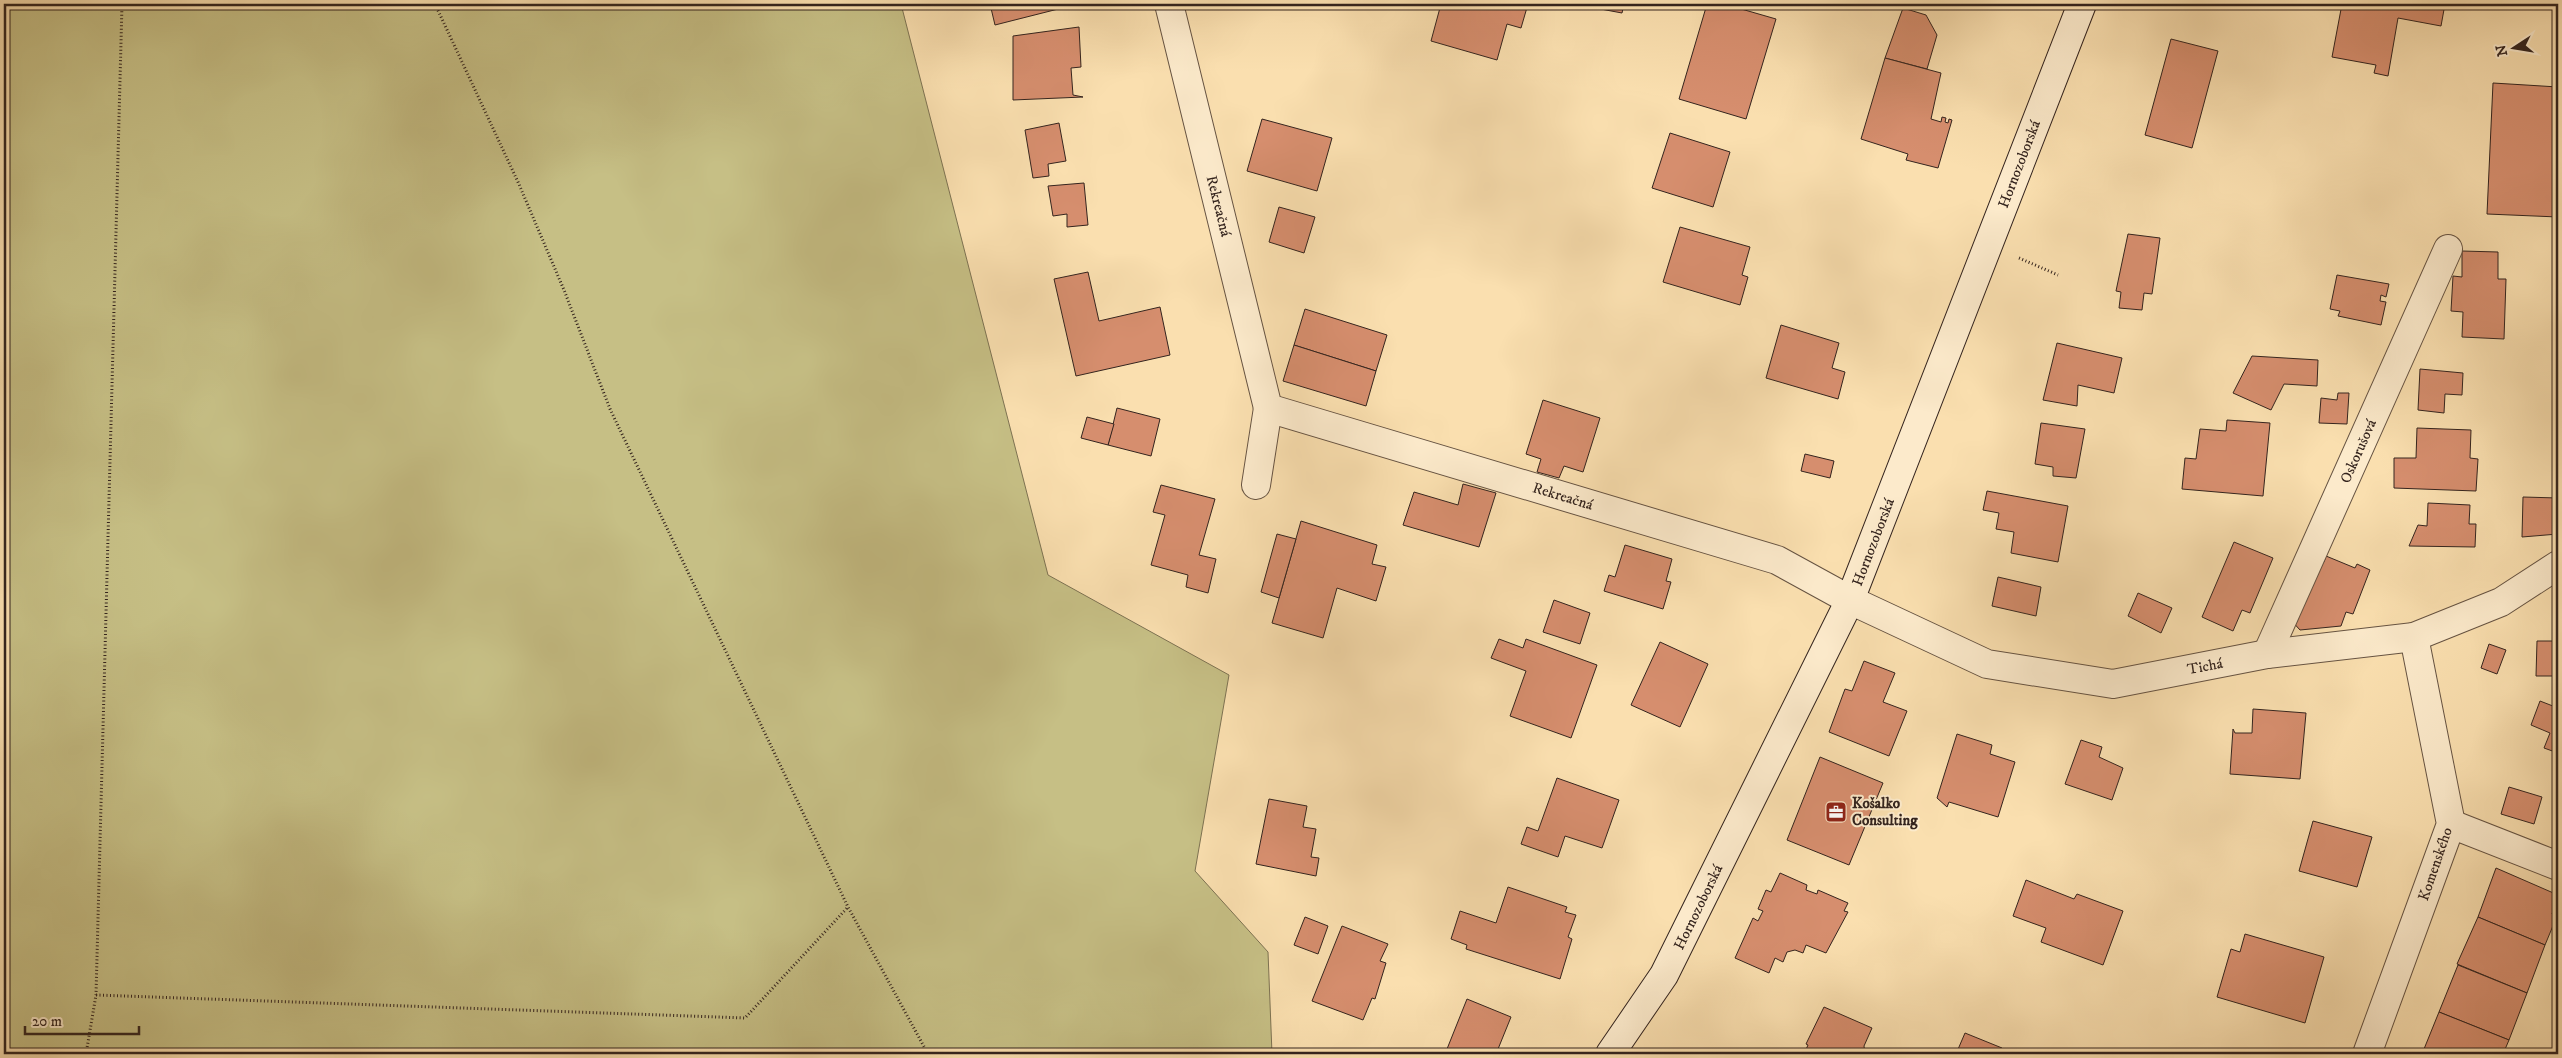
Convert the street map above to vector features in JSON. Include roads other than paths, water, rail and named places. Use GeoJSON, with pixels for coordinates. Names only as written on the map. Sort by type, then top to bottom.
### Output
{"type":"FeatureCollection","features":[{"type":"Feature","properties":{"kind":"street","name":"Rekreačná"},"geometry":{"type":"LineString","coordinates":[[1169,4],[1268,408],[1256,485]]}},
{"type":"Feature","properties":{"kind":"street","name":"Hornozoborská"},"geometry":{"type":"LineString","coordinates":[[1610,1054],[1664,975],[1850,600],[2082,4]]}},
{"type":"Feature","properties":{"kind":"street","name":"Oskorušová"},"geometry":{"type":"LineString","coordinates":[[2267,654],[2448,249]]}},
{"type":"Feature","properties":{"kind":"street","name":"Rekreačná"},"geometry":{"type":"LineString","coordinates":[[1268,408],[1777,560],[1850,600]]}},
{"type":"Feature","properties":{"kind":"street","name":"Tichá"},"geometry":{"type":"LineString","coordinates":[[1850,600],[1987,664],[2113,684],[2267,654],[2414,637],[2501,602],[2558,565]]}},
{"type":"Feature","properties":{"kind":"street","name":"Komenského"},"geometry":{"type":"LineString","coordinates":[[2367,1054],[2451,824],[2414,637]]}},
{"type":"Feature","properties":{"kind":"street"},"geometry":{"type":"LineString","coordinates":[[2451,824],[2558,866]]}},
{"type":"Feature","properties":{"kind":"place","name":"Košalko Consulting"},"geometry":{"type":"Point","coordinates":[1836,812]}}]}
